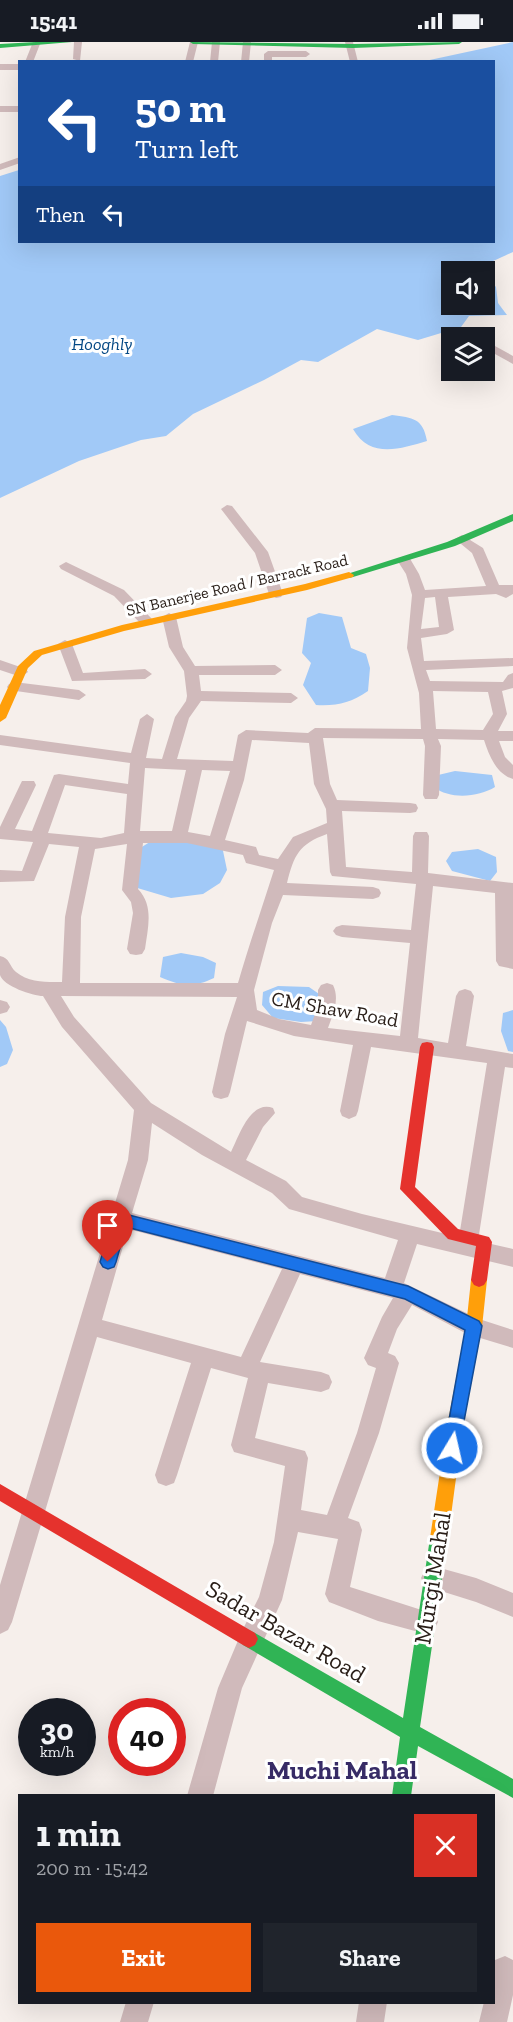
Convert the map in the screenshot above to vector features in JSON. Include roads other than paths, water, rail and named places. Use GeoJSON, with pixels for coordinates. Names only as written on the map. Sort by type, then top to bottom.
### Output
{"type":"FeatureCollection","features":[{"type":"Feature","properties":{"kind":"street"},"geometry":{"type":"LineString","coordinates":[[0,46],[69,42]]}},
{"type":"Feature","properties":{"kind":"street"},"geometry":{"type":"LineString","coordinates":[[77,59],[78,42]]}},
{"type":"Feature","properties":{"kind":"street"},"geometry":{"type":"LineString","coordinates":[[190,60],[194,42],[272,42],[309,48]]}},
{"type":"Feature","properties":{"kind":"street"},"geometry":{"type":"LineString","coordinates":[[214,60],[216,42]]}},
{"type":"Feature","properties":{"kind":"street"},"geometry":{"type":"LineString","coordinates":[[245,60],[247,42]]}},
{"type":"Feature","properties":{"kind":"street"},"geometry":{"type":"LineString","coordinates":[[268,60],[269,53],[349,44],[459,42]]}},
{"type":"Feature","properties":{"kind":"street"},"geometry":{"type":"LineString","coordinates":[[30,60],[36,44]]}},
{"type":"Feature","properties":{"kind":"street"},"geometry":{"type":"LineString","coordinates":[[349,44],[353,60]]}},
{"type":"Feature","properties":{"kind":"street"},"geometry":{"type":"LineString","coordinates":[[298,60],[309,48]]}},
{"type":"Feature","properties":{"kind":"street"},"geometry":{"type":"LineString","coordinates":[[0,67],[18,67]]}},
{"type":"Feature","properties":{"kind":"street"},"geometry":{"type":"LineString","coordinates":[[0,109],[18,109]]}},
{"type":"Feature","properties":{"kind":"street"},"geometry":{"type":"LineString","coordinates":[[0,167],[18,161]]}},
{"type":"Feature","properties":{"kind":"street"},"geometry":{"type":"LineString","coordinates":[[495,349],[513,361]]}},
{"type":"Feature","properties":{"kind":"street"},"geometry":{"type":"LineString","coordinates":[[227,509],[261,552],[276,594]]}},
{"type":"Feature","properties":{"kind":"street","name":"SN Banerjee Road / Barrack Road"},"geometry":{"type":"LineString","coordinates":[[0,718],[23,666],[38,653],[147,622],[276,594],[404,560],[513,518]]}},
{"type":"Feature","properties":{"kind":"street"},"geometry":{"type":"LineString","coordinates":[[462,539],[478,551],[493,586],[506,590],[513,599]]}},
{"type":"Feature","properties":{"kind":"street"},"geometry":{"type":"LineString","coordinates":[[404,560],[416,579],[420,594],[414,648],[424,686],[429,734],[433,746],[431,795]]}},
{"type":"Feature","properties":{"kind":"street"},"geometry":{"type":"LineString","coordinates":[[66,566],[118,592],[147,622]]}},
{"type":"Feature","properties":{"kind":"street"},"geometry":{"type":"LineString","coordinates":[[420,594],[506,590]]}},
{"type":"Feature","properties":{"kind":"street"},"geometry":{"type":"LineString","coordinates":[[415,634],[447,630],[441,593]]}},
{"type":"Feature","properties":{"kind":"street"},"geometry":{"type":"LineString","coordinates":[[168,764],[182,717],[193,702],[194,696],[190,671],[176,647],[169,617]]}},
{"type":"Feature","properties":{"kind":"street"},"geometry":{"type":"LineString","coordinates":[[65,644],[77,678],[146,674]]}},
{"type":"Feature","properties":{"kind":"street"},"geometry":{"type":"LineString","coordinates":[[418,666],[513,662]]}},
{"type":"Feature","properties":{"kind":"street"},"geometry":{"type":"LineString","coordinates":[[0,664],[21,672]]}},
{"type":"Feature","properties":{"kind":"street"},"geometry":{"type":"LineString","coordinates":[[190,671],[275,670]]}},
{"type":"Feature","properties":{"kind":"street"},"geometry":{"type":"LineString","coordinates":[[424,686],[507,684],[500,714],[489,734],[498,759],[510,768]]}},
{"type":"Feature","properties":{"kind":"street"},"geometry":{"type":"LineString","coordinates":[[14,687],[79,695]]}},
{"type":"Feature","properties":{"kind":"street"},"geometry":{"type":"LineString","coordinates":[[194,696],[291,698]]}},
{"type":"Feature","properties":{"kind":"street"},"geometry":{"type":"LineString","coordinates":[[136,949],[141,913],[139,900],[130,890],[138,761],[140,742],[147,719]]}},
{"type":"Feature","properties":{"kind":"street"},"geometry":{"type":"LineString","coordinates":[[513,736],[315,733],[322,784],[332,805],[338,872],[508,888],[505,961],[513,963]]}},
{"type":"Feature","properties":{"kind":"street"},"geometry":{"type":"LineString","coordinates":[[216,843],[246,735],[316,738]]}},
{"type":"Feature","properties":{"kind":"street"},"geometry":{"type":"LineString","coordinates":[[0,740],[138,761],[168,764],[239,765]]}},
{"type":"Feature","properties":{"kind":"street"},"geometry":{"type":"LineString","coordinates":[[179,837],[195,765]]}},
{"type":"Feature","properties":{"kind":"street"},"geometry":{"type":"LineString","coordinates":[[0,876],[28,877],[59,779],[136,790]]}},
{"type":"Feature","properties":{"kind":"street"},"geometry":{"type":"LineString","coordinates":[[28,784],[2,833],[101,844],[134,837],[179,837],[250,851],[252,859],[283,866]]}},
{"type":"Feature","properties":{"kind":"street"},"geometry":{"type":"LineString","coordinates":[[332,805],[410,808]]}},
{"type":"Feature","properties":{"kind":"street"},"geometry":{"type":"LineString","coordinates":[[221,1092],[264,922],[271,913],[283,866],[295,842],[314,832],[335,826]]}},
{"type":"Feature","properties":{"kind":"street"},"geometry":{"type":"LineString","coordinates":[[408,1044],[423,879],[421,836]]}},
{"type":"Feature","properties":{"kind":"street"},"geometry":{"type":"LineString","coordinates":[[71,989],[73,917],[88,843]]}},
{"type":"Feature","properties":{"kind":"street"},"geometry":{"type":"LineString","coordinates":[[277,890],[373,893]]}},
{"type":"Feature","properties":{"kind":"street"},"geometry":{"type":"LineString","coordinates":[[342,931],[419,937]]}},
{"type":"Feature","properties":{"kind":"street","name":"CM Shaw Road"},"geometry":{"type":"LineString","coordinates":[[0,962],[10,977],[35,989],[245,994],[249,1014],[267,1023],[363,1039],[456,1050],[505,1060]]}},
{"type":"Feature","properties":{"kind":"street"},"geometry":{"type":"LineString","coordinates":[[48,989],[68,1022],[144,1108],[279,1187],[296,1203],[362,1223],[410,1234],[476,1244]]}},
{"type":"Feature","properties":{"kind":"street"},"geometry":{"type":"LineString","coordinates":[[318,1032],[327,1006],[327,990]]}},
{"type":"Feature","properties":{"kind":"street"},"geometry":{"type":"LineString","coordinates":[[456,1050],[465,996]]}},
{"type":"Feature","properties":{"kind":"street"},"geometry":{"type":"LineString","coordinates":[[349,1111],[363,1039]]}},
{"type":"Feature","properties":{"kind":"street"},"geometry":{"type":"LineString","coordinates":[[427,1047],[407,1190],[453,1234],[513,1258]]}},
{"type":"Feature","properties":{"kind":"street"},"geometry":{"type":"LineString","coordinates":[[476,1244],[473,1201],[505,1060]]}},
{"type":"Feature","properties":{"kind":"street"},"geometry":{"type":"LineString","coordinates":[[0,1622],[36,1512],[138,1160],[144,1108]]}},
{"type":"Feature","properties":{"kind":"street"},"geometry":{"type":"LineString","coordinates":[[235,1163],[256,1122],[266,1113]]}},
{"type":"Feature","properties":{"kind":"street"},"geometry":{"type":"LineString","coordinates":[[121,1219],[400,1291],[474,1326],[513,1339]]}},
{"type":"Feature","properties":{"kind":"street"},"geometry":{"type":"LineString","coordinates":[[334,1526],[368,1432],[387,1363],[375,1358],[400,1291],[410,1234]]}},
{"type":"Feature","properties":{"kind":"street","name":"Murgi Mahal"},"geometry":{"type":"LineString","coordinates":[[401,1794],[455,1426],[474,1326],[476,1244]]}},
{"type":"Feature","properties":{"kind":"street"},"geometry":{"type":"LineString","coordinates":[[201,1794],[230,1689],[250,1639],[270,1600],[285,1542],[297,1458],[242,1445],[254,1370],[296,1264]]}},
{"type":"Feature","properties":{"kind":"street"},"geometry":{"type":"LineString","coordinates":[[89,1326],[254,1370],[321,1382]]}},
{"type":"Feature","properties":{"kind":"street"},"geometry":{"type":"LineString","coordinates":[[166,1475],[204,1357]]}},
{"type":"Feature","properties":{"kind":"street","name":"Sadar Bazar Road"},"geometry":{"type":"LineString","coordinates":[[0,1492],[250,1639],[513,1789]]}},
{"type":"Feature","properties":{"kind":"street"},"geometry":{"type":"LineString","coordinates":[[289,1519],[351,1530],[337,1594],[378,1609],[426,1622]]}},
{"type":"Feature","properties":{"kind":"street"},"geometry":{"type":"LineString","coordinates":[[432,1578],[476,1590],[513,1605]]}},
{"type":"Feature","properties":{"kind":"street"},"geometry":{"type":"LineString","coordinates":[[493,2022],[504,1970]]}},
{"type":"Feature","properties":{"kind":"street"},"geometry":{"type":"LineString","coordinates":[[134,2022],[139,2004]]}},
{"type":"Feature","properties":{"kind":"street"},"geometry":{"type":"LineString","coordinates":[[370,2022],[373,2004]]}},
{"type":"Feature","properties":{"kind":"water","name":"Hooghly"},"geometry":{"type":"Polygon","coordinates":[[[513,42],[513,252],[493,261],[441,261],[441,315],[495,315],[495,286],[498,303],[507,315],[469,316],[461,327],[441,327],[441,333],[418,340],[377,329],[318,362],[301,360],[193,414],[166,436],[141,440],[79,461],[0,498],[0,176],[18,170],[18,243],[495,243],[495,60],[430,60],[513,42]]]}},
{"type":"Feature","properties":{"kind":"water"},"geometry":{"type":"Polygon","coordinates":[[[392,415],[416,420],[423,428],[427,441],[396,449],[377,448],[368,445],[353,429],[392,415]]]}},
{"type":"Feature","properties":{"kind":"water"},"geometry":{"type":"Polygon","coordinates":[[[319,613],[342,617],[351,648],[366,654],[370,668],[368,691],[344,703],[316,705],[303,685],[311,663],[302,653],[307,618],[319,613]]]}},
{"type":"Feature","properties":{"kind":"water"},"geometry":{"type":"Polygon","coordinates":[[[455,771],[492,775],[495,787],[481,793],[464,796],[448,794],[434,787],[434,776],[455,771]]]}},
{"type":"Feature","properties":{"kind":"water"},"geometry":{"type":"Polygon","coordinates":[[[153,840],[190,840],[222,846],[227,870],[220,883],[203,894],[171,898],[134,887],[137,850],[153,840]]]}},
{"type":"Feature","properties":{"kind":"water"},"geometry":{"type":"Polygon","coordinates":[[[478,849],[496,857],[497,872],[490,881],[452,871],[446,861],[452,852],[478,849]]]}},
{"type":"Feature","properties":{"kind":"water"},"geometry":{"type":"Polygon","coordinates":[[[181,953],[203,957],[216,963],[214,978],[187,985],[160,977],[163,957],[181,953]]]}},
{"type":"Feature","properties":{"kind":"water"},"geometry":{"type":"Polygon","coordinates":[[[278,986],[309,987],[322,996],[318,1021],[301,1022],[273,1018],[262,1005],[263,992],[278,986]]]}},
{"type":"Feature","properties":{"kind":"water"},"geometry":{"type":"Polygon","coordinates":[[[513,1010],[513,1052],[508,1051],[501,1031],[503,1013],[513,1010]]]}},
{"type":"Feature","properties":{"kind":"water"},"geometry":{"type":"Polygon","coordinates":[[[0,1020],[6,1027],[13,1050],[7,1064],[0,1067],[0,1020]]]}},
{"type":"Feature","properties":{"kind":"district","name":"Muchi Mahal"},"geometry":{"type":"Point","coordinates":[342,1770]}}]}
